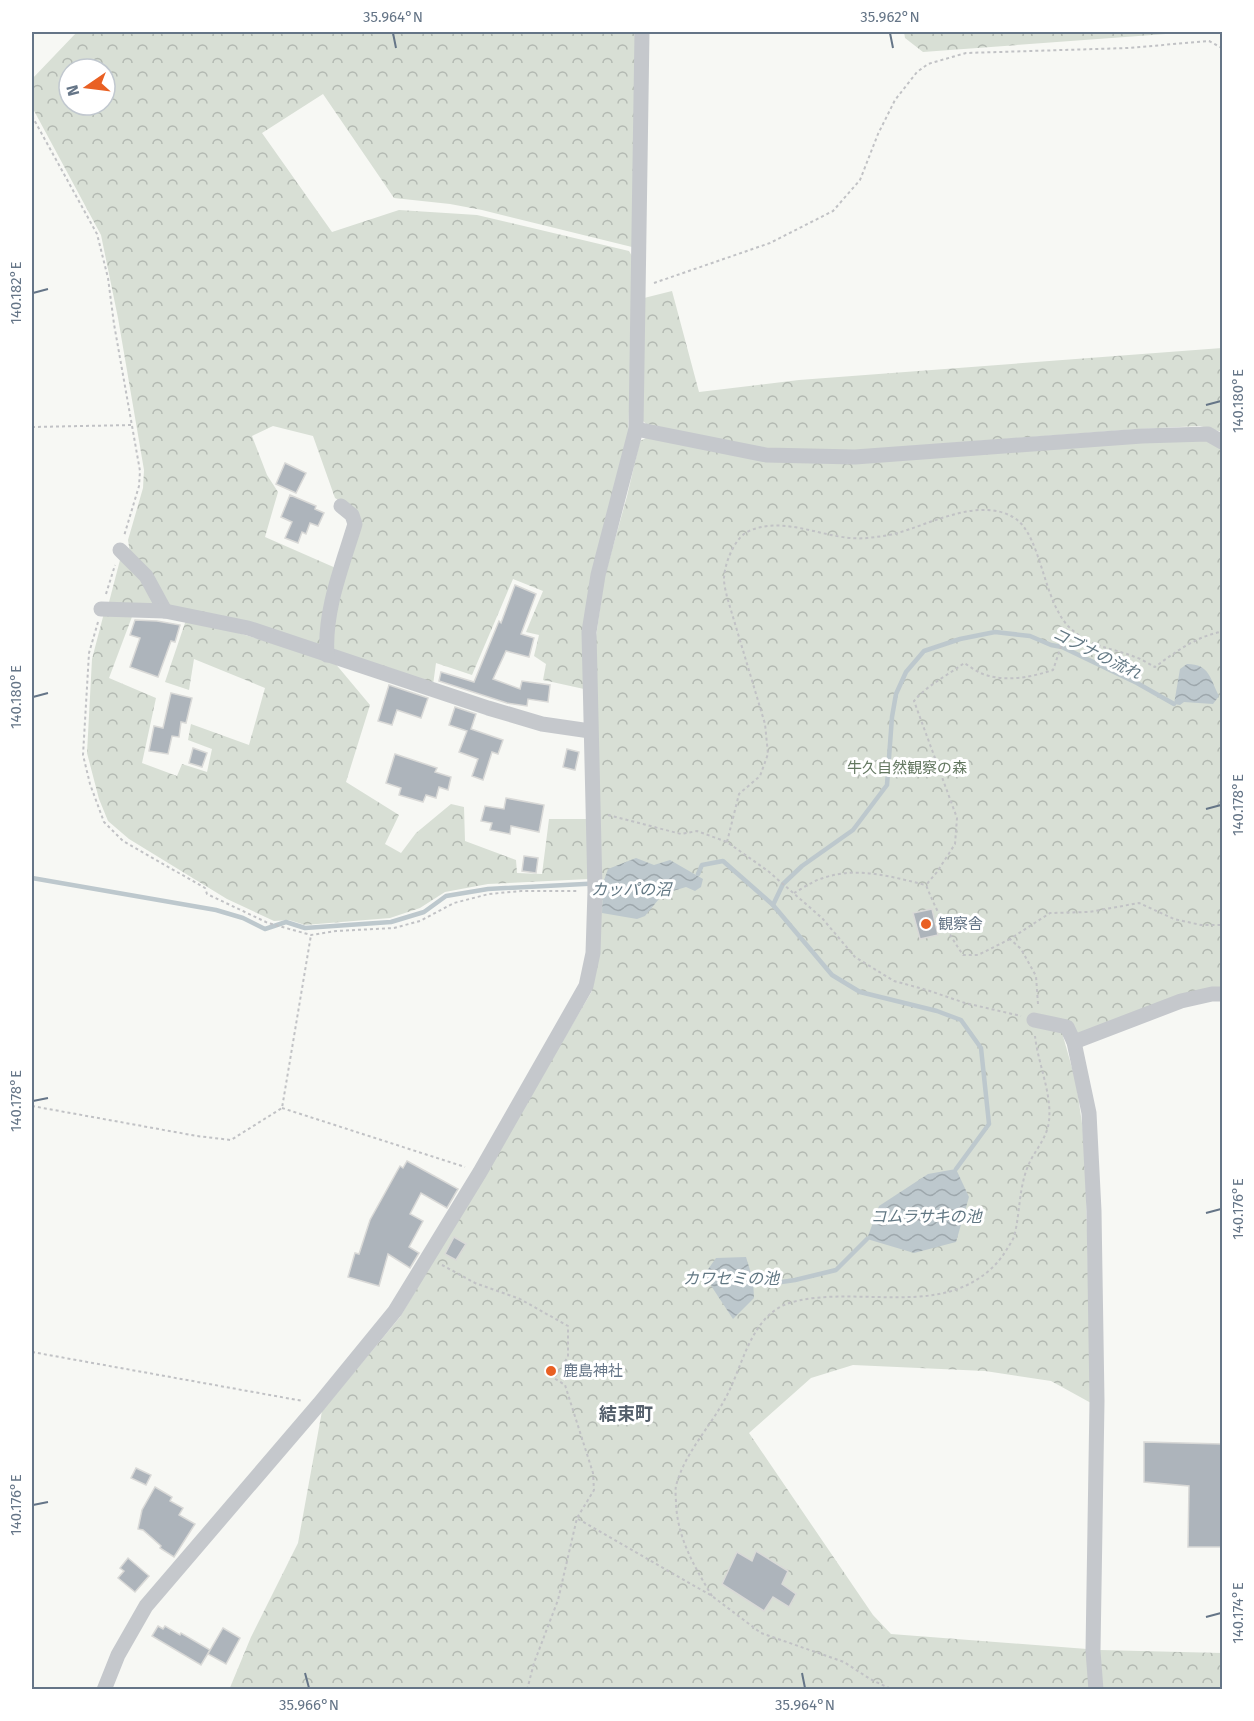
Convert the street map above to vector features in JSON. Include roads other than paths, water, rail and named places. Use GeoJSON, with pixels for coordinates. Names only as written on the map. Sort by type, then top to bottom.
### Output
{"type":"FeatureCollection","features":[{"type":"Feature","properties":{"kind":"street"},"geometry":{"type":"LineString","coordinates":[[104,1689],[118,1655],[146,1606],[319,1404],[395,1311],[480,1172],[586,986],[593,953],[595,891],[589,633],[598,574],[636,429],[642,32]]}},
{"type":"Feature","properties":{"kind":"street"},"geometry":{"type":"LineString","coordinates":[[636,429],[766,455],[855,457],[1142,436],[1208,434],[1222,442]]}},
{"type":"Feature","properties":{"kind":"street"},"geometry":{"type":"LineString","coordinates":[[327,655],[326,637],[335,587],[355,524],[352,514],[341,506]]}},
{"type":"Feature","properties":{"kind":"street"},"geometry":{"type":"LineString","coordinates":[[120,550],[146,576],[165,611]]}},
{"type":"Feature","properties":{"kind":"street"},"geometry":{"type":"LineString","coordinates":[[101,609],[165,611],[248,628],[488,708],[542,724],[590,731]]}},
{"type":"Feature","properties":{"kind":"street"},"geometry":{"type":"LineString","coordinates":[[1074,1042],[1181,1001],[1222,994]]}},
{"type":"Feature","properties":{"kind":"street"},"geometry":{"type":"LineString","coordinates":[[1034,1020],[1067,1027],[1074,1042],[1089,1113],[1094,1210],[1097,1401],[1093,1651],[1096,1689]]}},
{"type":"Feature","properties":{"kind":"water"},"geometry":{"type":"Polygon","coordinates":[[[1187,664],[1200,667],[1208,674],[1219,696],[1213,704],[1184,702],[1180,705],[1174,704],[1180,669],[1187,664]]]}},
{"type":"Feature","properties":{"kind":"water","name":"カッパの沼"},"geometry":{"type":"Polygon","coordinates":[[[636,858],[654,865],[670,860],[703,879],[701,887],[695,891],[686,887],[663,894],[645,916],[637,919],[602,913],[603,883],[608,869],[636,858]]]}},
{"type":"Feature","properties":{"kind":"water","name":"コムラサキの池"},"geometry":{"type":"Polygon","coordinates":[[[956,1169],[969,1197],[956,1242],[914,1253],[867,1239],[879,1206],[928,1174],[956,1169]]]}},
{"type":"Feature","properties":{"kind":"water","name":"カワセミの池"},"geometry":{"type":"Polygon","coordinates":[[[746,1257],[753,1280],[754,1298],[733,1319],[704,1275],[716,1258],[746,1257]]]}},
{"type":"Feature","properties":{"kind":"waterway","name":"コブナの流れ"},"geometry":{"type":"LineString","coordinates":[[773,905],[783,884],[802,866],[853,830],[887,785],[896,694],[906,672],[924,651],[960,639],[995,632],[1030,636],[1062,647],[1137,683],[1174,704]]}},
{"type":"Feature","properties":{"kind":"waterway"},"geometry":{"type":"LineString","coordinates":[[698,874],[702,865],[723,861],[773,905],[832,975],[860,992],[937,1011],[961,1020],[981,1048],[989,1124],[956,1169]]}},
{"type":"Feature","properties":{"kind":"waterway"},"geometry":{"type":"LineString","coordinates":[[32,878],[216,910],[243,918],[265,929],[286,922],[305,928],[391,922],[424,912],[446,896],[488,889],[603,883]]}},
{"type":"Feature","properties":{"kind":"waterway"},"geometry":{"type":"LineString","coordinates":[[753,1280],[768,1284],[836,1270],[867,1239]]}},
{"type":"Feature","properties":{"kind":"place","name":"観察舎"},"geometry":{"type":"Point","coordinates":[926,924]}},
{"type":"Feature","properties":{"kind":"place","name":"鹿島神社"},"geometry":{"type":"Point","coordinates":[551,1371]}},
{"type":"Feature","properties":{"kind":"district","name":"結束町"},"geometry":{"type":"Point","coordinates":[626,1414]}},
{"type":"Feature","properties":{"kind":"park label","name":"牛久自然観察の森"},"geometry":{"type":"Point","coordinates":[907,768]}}]}
